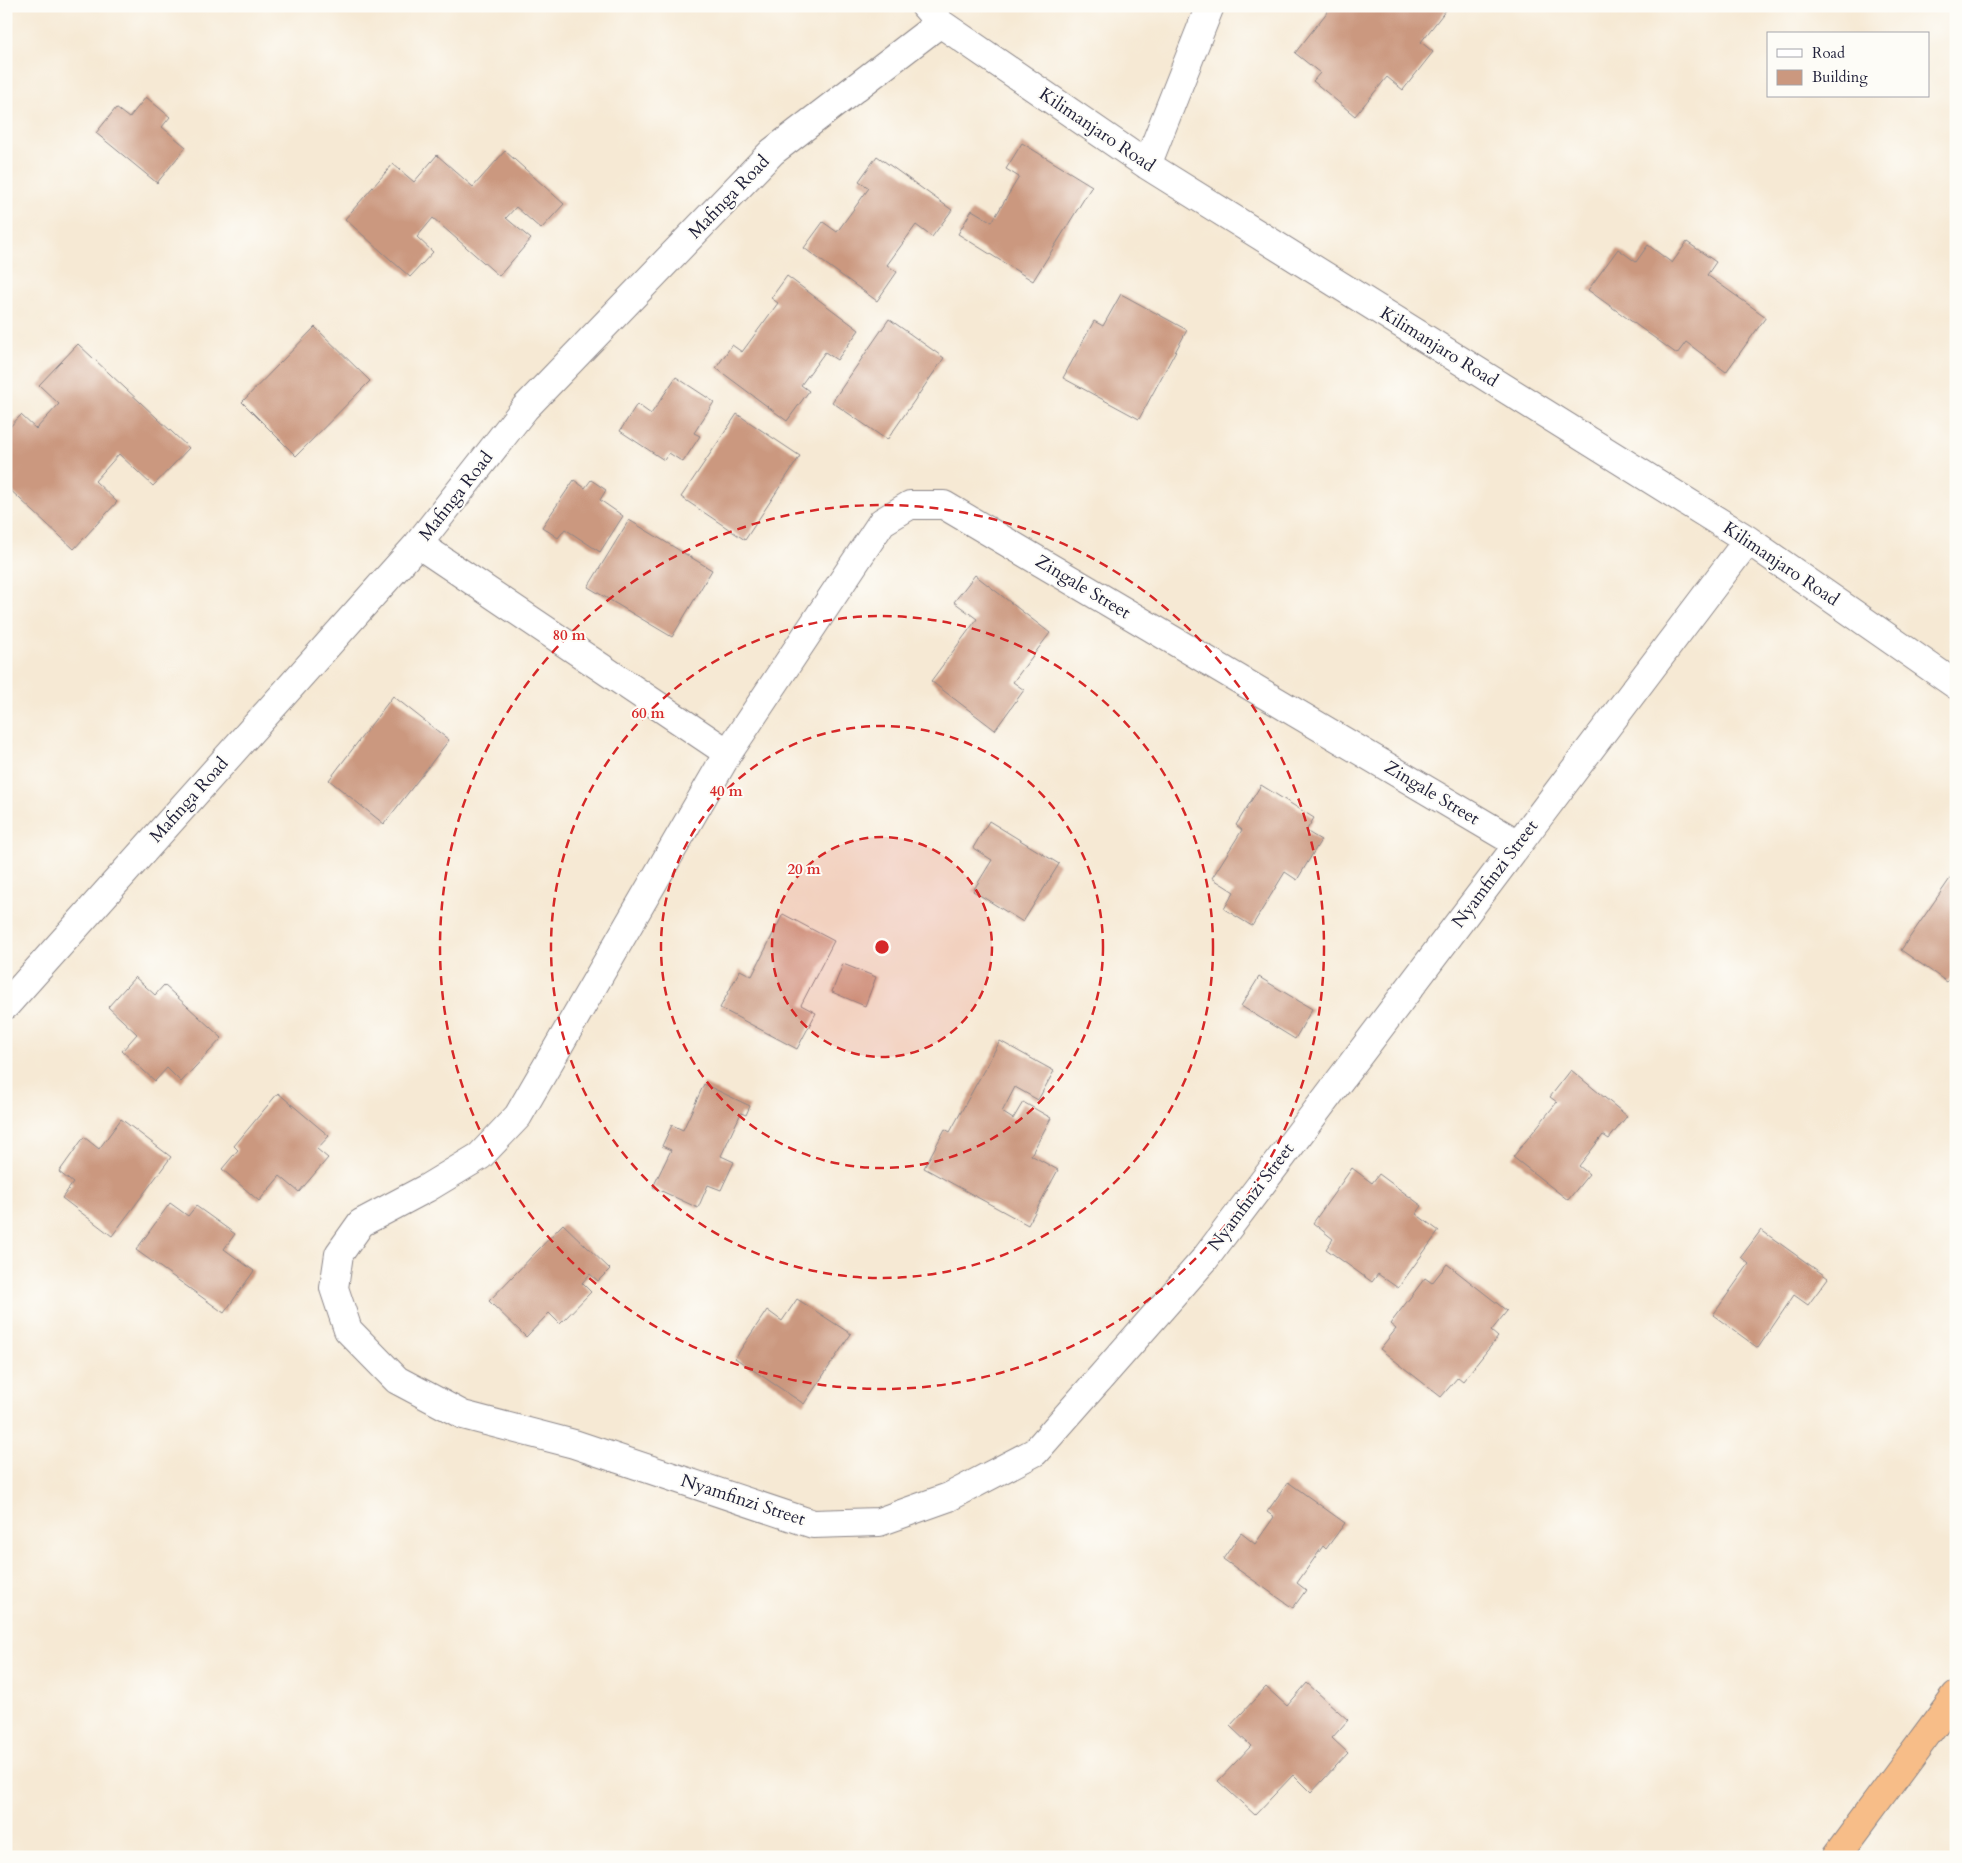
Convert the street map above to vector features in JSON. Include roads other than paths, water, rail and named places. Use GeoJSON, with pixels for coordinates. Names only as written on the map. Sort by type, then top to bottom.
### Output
{"type":"FeatureCollection","features":[{"type":"Feature","properties":{"kind":"highway"},"geometry":{"type":"LineString","coordinates":[[1836,1857],[1956,1695]]}},
{"type":"Feature","properties":{"kind":"street"},"geometry":{"type":"LineString","coordinates":[[1147,165],[1210,6]]}},
{"type":"Feature","properties":{"kind":"street","name":"Kilimanjaro Road"},"geometry":{"type":"LineString","coordinates":[[933,15],[1147,165],[1748,540],[1956,685]]}},
{"type":"Feature","properties":{"kind":"street","name":"Mafinga Road"},"geometry":{"type":"LineString","coordinates":[[6,1005],[418,544],[525,408],[772,152],[933,15]]}},
{"type":"Feature","properties":{"kind":"street","name":"Zingale Street"},"geometry":{"type":"LineString","coordinates":[[574,1444],[463,1415],[397,1380],[348,1330],[334,1288],[339,1254],[361,1223],[428,1188],[480,1156],[518,1116],[728,753],[882,522],[910,505],[944,505],[1518,844]]}},
{"type":"Feature","properties":{"kind":"street","name":"Nyamfinzi Street"},"geometry":{"type":"LineString","coordinates":[[574,1444],[813,1524],[879,1522],[949,1497],[1035,1452],[1204,1260],[1748,540]]}},
{"type":"Feature","properties":{"kind":"street"},"geometry":{"type":"LineString","coordinates":[[418,544],[728,753]]}}]}
